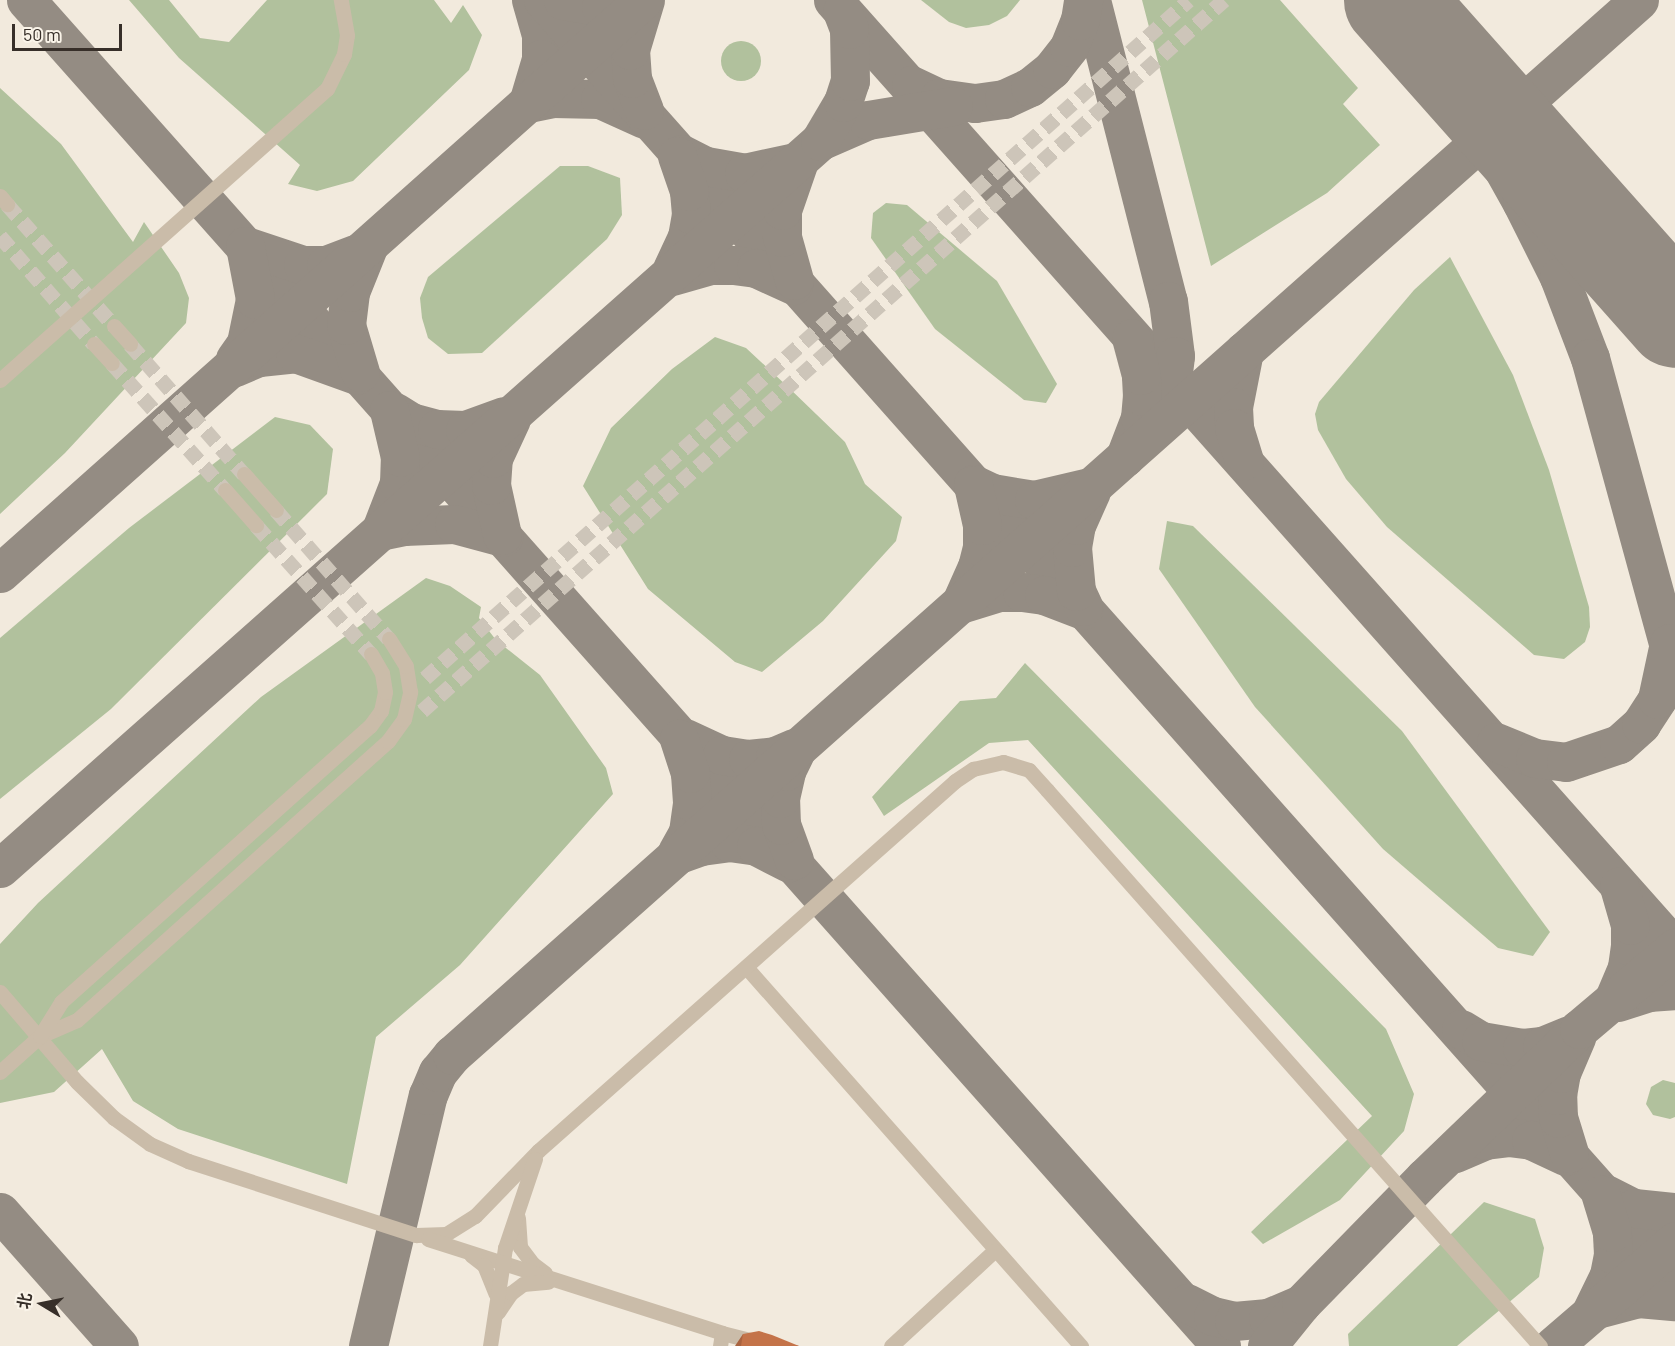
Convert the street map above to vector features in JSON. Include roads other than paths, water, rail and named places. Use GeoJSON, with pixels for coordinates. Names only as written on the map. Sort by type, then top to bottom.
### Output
{"type":"FeatureCollection","features":[{"type":"Feature","properties":{"kind":"lane"},"geometry":{"type":"LineString","coordinates":[[0,380],[327,88],[344,54],[346,15],[341,0]]}},
{"type":"Feature","properties":{"kind":"lane"},"geometry":{"type":"LineString","coordinates":[[114,326],[130,344]]}},
{"type":"Feature","properties":{"kind":"lane"},"geometry":{"type":"LineString","coordinates":[[94,344],[112,363]]}},
{"type":"Feature","properties":{"kind":"lane"},"geometry":{"type":"LineString","coordinates":[[244,474],[276,510]]}},
{"type":"Feature","properties":{"kind":"lane"},"geometry":{"type":"LineString","coordinates":[[225,490],[256,525]]}},
{"type":"Feature","properties":{"kind":"lane"},"geometry":{"type":"LineString","coordinates":[[40,1036],[77,1020],[388,741],[404,719],[410,692],[406,666],[389,639]]}},
{"type":"Feature","properties":{"kind":"lane"},"geometry":{"type":"LineString","coordinates":[[0,1072],[40,1036],[61,1002],[370,726],[381,711],[386,692],[382,673],[371,654]]}},
{"type":"Feature","properties":{"kind":"lane"},"geometry":{"type":"LineString","coordinates":[[416,1235],[446,1234],[475,1216],[538,1151],[955,782],[988,763],[1003,762],[1029,771],[1540,1346]]}},
{"type":"Feature","properties":{"kind":"lane"},"geometry":{"type":"LineString","coordinates":[[746,967],[994,1251],[1081,1346]]}},
{"type":"Feature","properties":{"kind":"lane"},"geometry":{"type":"LineString","coordinates":[[0,992],[114,1118],[150,1144],[188,1161],[502,1263],[721,1340],[772,1346]]}},
{"type":"Feature","properties":{"kind":"lane"},"geometry":{"type":"LineString","coordinates":[[490,1346],[498,1311],[502,1263],[522,1193],[538,1151]]}},
{"type":"Feature","properties":{"kind":"lane"},"geometry":{"type":"LineString","coordinates":[[522,1193],[517,1225],[520,1247],[533,1264],[561,1283]]}},
{"type":"Feature","properties":{"kind":"lane"},"geometry":{"type":"LineString","coordinates":[[466,1251],[484,1265],[494,1283],[498,1311]]}},
{"type":"Feature","properties":{"kind":"lane"},"geometry":{"type":"LineString","coordinates":[[891,1346],[994,1251]]}},
{"type":"Feature","properties":{"kind":"lane"},"geometry":{"type":"LineString","coordinates":[[498,1311],[511,1293],[523,1284],[561,1283]]}},
{"type":"Feature","properties":{"kind":"tunnel"},"geometry":{"type":"LineString","coordinates":[[425,678],[1189,0]]}},
{"type":"Feature","properties":{"kind":"tunnel"},"geometry":{"type":"LineString","coordinates":[[422,711],[1224,0]]}},
{"type":"Feature","properties":{"kind":"tunnel"},"geometry":{"type":"LineString","coordinates":[[7,204],[114,326]]}},
{"type":"Feature","properties":{"kind":"tunnel"},"geometry":{"type":"LineString","coordinates":[[0,236],[94,344]]}},
{"type":"Feature","properties":{"kind":"tunnel"},"geometry":{"type":"LineString","coordinates":[[130,344],[244,474]]}},
{"type":"Feature","properties":{"kind":"tunnel"},"geometry":{"type":"LineString","coordinates":[[112,363],[225,490]]}},
{"type":"Feature","properties":{"kind":"tunnel"},"geometry":{"type":"LineString","coordinates":[[276,510],[389,639]]}},
{"type":"Feature","properties":{"kind":"tunnel"},"geometry":{"type":"LineString","coordinates":[[256,525],[371,654]]}}]}
